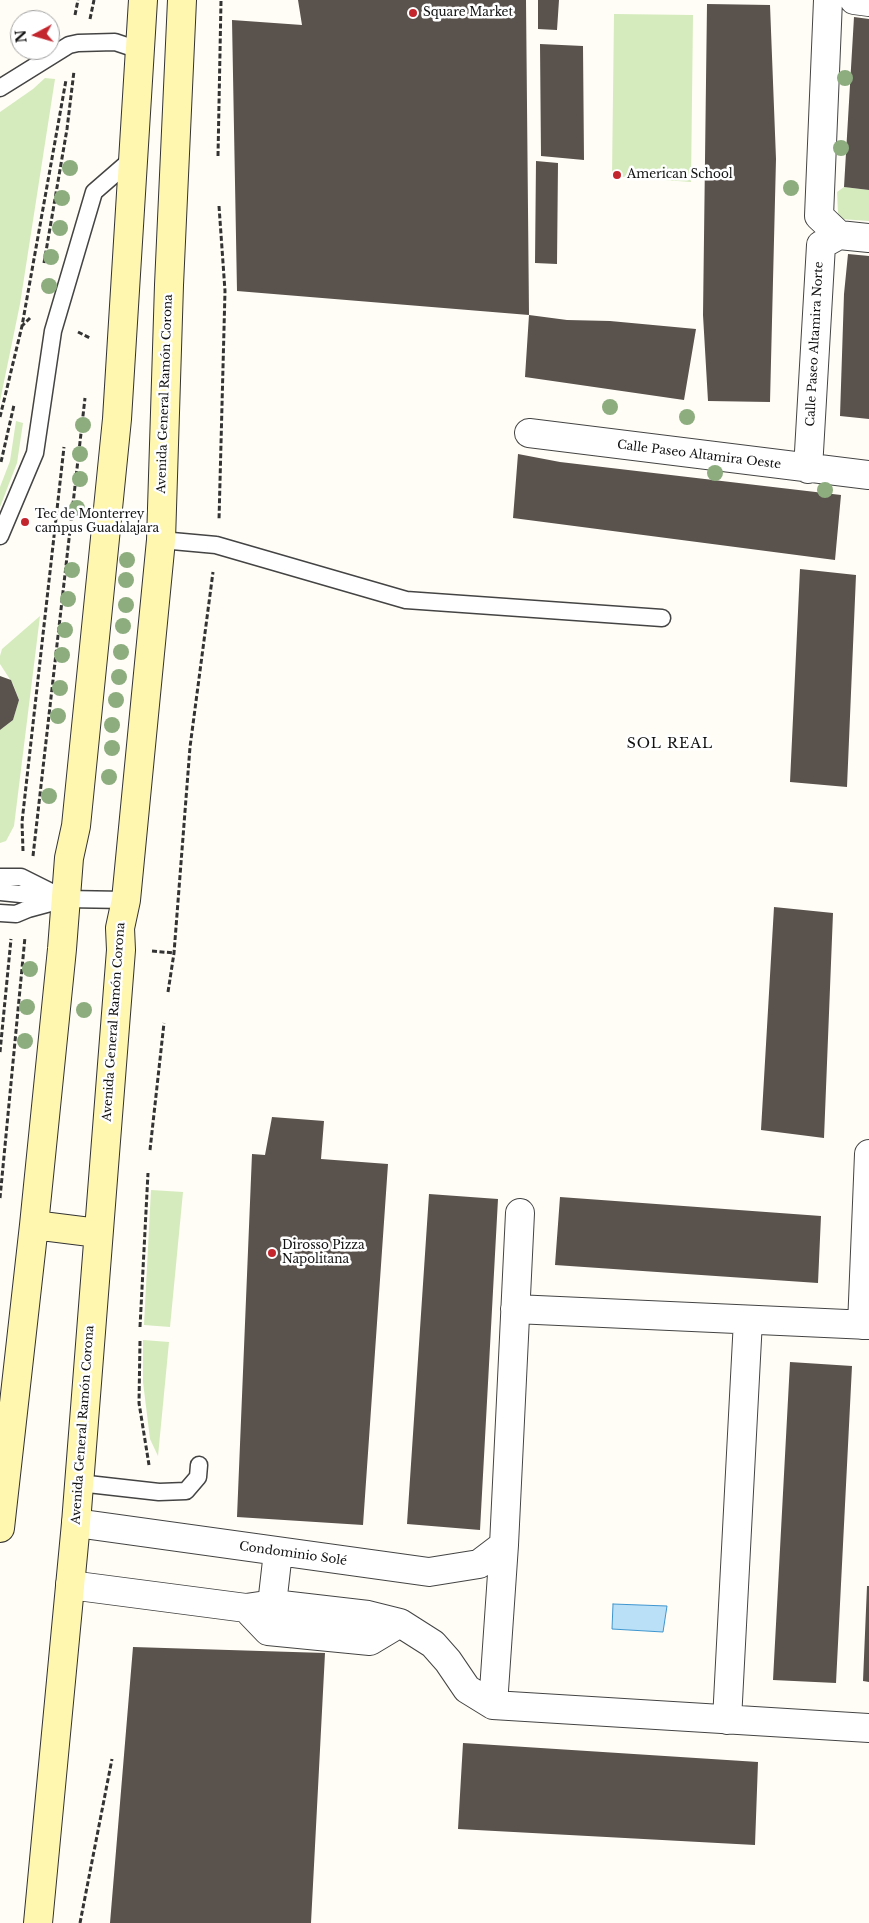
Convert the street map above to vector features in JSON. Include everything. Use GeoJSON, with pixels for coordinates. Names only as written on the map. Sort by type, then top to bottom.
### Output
{"type":"FeatureCollection","features":[{"type":"Feature","properties":{"kind":"main road"},"geometry":{"type":"LineString","coordinates":[[0,1528],[34,1225],[62,949],[69,858],[76,826],[117,419],[143,0]]}},
{"type":"Feature","properties":{"kind":"main road","name":"Avenida General Ramón Corona"},"geometry":{"type":"LineString","coordinates":[[38,1923],[76,1523],[121,950],[120,928],[126,900],[161,540],[169,286],[182,0]]}},
{"type":"Feature","properties":{"kind":"main road"},"geometry":{"type":"LineString","coordinates":[[34,1225],[98,1233]]}},
{"type":"Feature","properties":{"kind":"street"},"geometry":{"type":"LineString","coordinates":[[828,0],[819,216],[839,235],[869,238]]}},
{"type":"Feature","properties":{"kind":"street"},"geometry":{"type":"LineString","coordinates":[[854,0],[869,2]]}},
{"type":"Feature","properties":{"kind":"street","name":"Calle Paseo Altamira Norte"},"geometry":{"type":"LineString","coordinates":[[797,467],[820,244],[839,235]]}},
{"type":"Feature","properties":{"kind":"street","name":"Calle Paseo Altamira Oeste"},"geometry":{"type":"LineString","coordinates":[[530,433],[869,475]]}},
{"type":"Feature","properties":{"kind":"street"},"geometry":{"type":"LineString","coordinates":[[515,1309],[866,1325],[869,1154]]}},
{"type":"Feature","properties":{"kind":"street"},"geometry":{"type":"LineString","coordinates":[[493,1705],[504,1545],[520,1213]]}},
{"type":"Feature","properties":{"kind":"street"},"geometry":{"type":"LineString","coordinates":[[727,1720],[748,1320]]}},
{"type":"Feature","properties":{"kind":"street","name":"Condominio Solé"},"geometry":{"type":"LineString","coordinates":[[76,1523],[429,1572],[478,1564],[504,1545]]}},
{"type":"Feature","properties":{"kind":"street"},"geometry":{"type":"LineString","coordinates":[[278,1552],[260,1606],[268,1631],[370,1641],[400,1623]]}},
{"type":"Feature","properties":{"kind":"street"},"geometry":{"type":"LineString","coordinates":[[70,1585],[260,1606],[368,1615],[400,1623],[433,1644],[467,1689],[493,1705],[869,1728]]}},
{"type":"Feature","properties":{"kind":"lane"},"geometry":{"type":"LineString","coordinates":[[0,88],[69,45],[114,42],[139,50]]}},
{"type":"Feature","properties":{"kind":"lane"},"geometry":{"type":"LineString","coordinates":[[0,536],[35,453],[53,331],[94,192],[132,159]]}},
{"type":"Feature","properties":{"kind":"lane"},"geometry":{"type":"LineString","coordinates":[[161,540],[216,545],[406,600],[662,618]]}},
{"type":"Feature","properties":{"kind":"lane"},"geometry":{"type":"LineString","coordinates":[[0,877],[26,880],[65,900]]}},
{"type":"Feature","properties":{"kind":"lane"},"geometry":{"type":"LineString","coordinates":[[0,892],[65,900],[126,900]]}},
{"type":"Feature","properties":{"kind":"lane"},"geometry":{"type":"LineString","coordinates":[[15,912],[65,900]]}},
{"type":"Feature","properties":{"kind":"lane"},"geometry":{"type":"LineString","coordinates":[[78,1483],[159,1492],[186,1491],[198,1477],[199,1466]]}},
{"type":"Feature","properties":{"kind":"path"},"geometry":{"type":"LineString","coordinates":[[75,15],[78,0]]}},
{"type":"Feature","properties":{"kind":"path"},"geometry":{"type":"LineString","coordinates":[[44,264],[67,129],[78,36],[89,23],[94,0]]}},
{"type":"Feature","properties":{"kind":"path"},"geometry":{"type":"LineString","coordinates":[[218,156],[221,1]]}},
{"type":"Feature","properties":{"kind":"path"},"geometry":{"type":"LineString","coordinates":[[0,417],[22,326],[66,80]]}},
{"type":"Feature","properties":{"kind":"path"},"geometry":{"type":"LineString","coordinates":[[219,206],[225,290],[219,520]]}},
{"type":"Feature","properties":{"kind":"path"},"geometry":{"type":"LineString","coordinates":[[22,326],[36,312],[53,331],[76,333],[76,337]]}},
{"type":"Feature","properties":{"kind":"path"},"geometry":{"type":"LineString","coordinates":[[76,331],[92,338]]}},
{"type":"Feature","properties":{"kind":"path"},"geometry":{"type":"LineString","coordinates":[[26,880],[85,397]]}},
{"type":"Feature","properties":{"kind":"path"},"geometry":{"type":"LineString","coordinates":[[26,880],[23,868],[22,822],[64,446]]}},
{"type":"Feature","properties":{"kind":"path"},"geometry":{"type":"LineString","coordinates":[[168,992],[174,952],[190,747],[213,572]]}},
{"type":"Feature","properties":{"kind":"path"},"geometry":{"type":"LineString","coordinates":[[0,1052],[15,912]]}},
{"type":"Feature","properties":{"kind":"path"},"geometry":{"type":"LineString","coordinates":[[0,1198],[15,912]]}},
{"type":"Feature","properties":{"kind":"path"},"geometry":{"type":"LineString","coordinates":[[150,1150],[164,1023]]}},
{"type":"Feature","properties":{"kind":"path"},"geometry":{"type":"LineString","coordinates":[[140,1326],[148,1173]]}},
{"type":"Feature","properties":{"kind":"path"},"geometry":{"type":"LineString","coordinates":[[140,1341],[139,1403],[150,1466]]}},
{"type":"Feature","properties":{"kind":"path"},"geometry":{"type":"LineString","coordinates":[[80,1923],[112,1759]]}},
{"type":"Feature","properties":{"kind":"green space"},"geometry":{"type":"Polygon","coordinates":[[[614,14],[693,15],[691,182],[612,176],[614,14]]]}},
{"type":"Feature","properties":{"kind":"green space"},"geometry":{"type":"Polygon","coordinates":[[[45,78],[55,79],[20,304],[0,401],[0,112],[33,89],[45,78]]]}},
{"type":"Feature","properties":{"kind":"green space"},"geometry":{"type":"Polygon","coordinates":[[[844,187],[869,190],[869,221],[841,219],[838,213],[837,192],[844,187]]]}},
{"type":"Feature","properties":{"kind":"green space"},"geometry":{"type":"Polygon","coordinates":[[[16,421],[23,423],[17,463],[0,507],[0,487],[10,461],[16,421]]]}},
{"type":"Feature","properties":{"kind":"green space"},"geometry":{"type":"Polygon","coordinates":[[[40,616],[14,826],[6,841],[0,843],[0,730],[13,720],[19,700],[13,684],[0,664],[0,656],[2,649],[40,616]]]}},
{"type":"Feature","properties":{"kind":"green space"},"geometry":{"type":"Polygon","coordinates":[[[151,1190],[183,1192],[170,1327],[144,1325],[151,1190]]]}},
{"type":"Feature","properties":{"kind":"green space"},"geometry":{"type":"Polygon","coordinates":[[[143,1340],[169,1342],[158,1456],[150,1439],[143,1382],[143,1340]]]}},
{"type":"Feature","properties":{"kind":"water"},"geometry":{"type":"Polygon","coordinates":[[[613,1604],[667,1606],[663,1632],[612,1629],[613,1604]]]}},
{"type":"Feature","properties":{"kind":"building"},"geometry":{"type":"Polygon","coordinates":[[[298,0],[526,0],[529,315],[237,291],[232,20],[302,25],[298,0]]]}},
{"type":"Feature","properties":{"kind":"building"},"geometry":{"type":"Polygon","coordinates":[[[538,0],[559,0],[557,30],[538,29],[538,0]]]}},
{"type":"Feature","properties":{"kind":"building"},"geometry":{"type":"Polygon","coordinates":[[[707,4],[770,5],[776,159],[770,402],[708,401],[703,315],[707,4]]]}},
{"type":"Feature","properties":{"kind":"building"},"geometry":{"type":"Polygon","coordinates":[[[854,17],[869,19],[869,190],[844,187],[854,17]]]}},
{"type":"Feature","properties":{"kind":"building"},"geometry":{"type":"Polygon","coordinates":[[[540,44],[583,46],[584,160],[541,156],[540,44]]]}},
{"type":"Feature","properties":{"kind":"building"},"geometry":{"type":"Polygon","coordinates":[[[536,161],[558,163],[557,264],[535,263],[536,161]]]}},
{"type":"Feature","properties":{"kind":"building"},"geometry":{"type":"Polygon","coordinates":[[[848,254],[869,256],[869,419],[840,416],[844,294],[848,254]]]}},
{"type":"Feature","properties":{"kind":"building"},"geometry":{"type":"Polygon","coordinates":[[[529,315],[567,320],[610,321],[696,329],[684,400],[525,377],[529,315]]]}},
{"type":"Feature","properties":{"kind":"building"},"geometry":{"type":"Polygon","coordinates":[[[518,454],[560,462],[841,495],[835,560],[513,518],[518,454]]]}},
{"type":"Feature","properties":{"kind":"building"},"geometry":{"type":"Polygon","coordinates":[[[800,569],[856,575],[847,787],[790,782],[800,569]]]}},
{"type":"Feature","properties":{"kind":"building"},"geometry":{"type":"Polygon","coordinates":[[[0,676],[11,680],[19,700],[13,720],[0,730],[0,676]]]}},
{"type":"Feature","properties":{"kind":"building"},"geometry":{"type":"Polygon","coordinates":[[[774,907],[833,913],[824,1138],[761,1130],[774,907]]]}},
{"type":"Feature","properties":{"kind":"building"},"geometry":{"type":"Polygon","coordinates":[[[272,1117],[324,1121],[321,1159],[388,1164],[363,1525],[237,1517],[252,1154],[265,1155],[272,1117]]]}},
{"type":"Feature","properties":{"kind":"building"},"geometry":{"type":"Polygon","coordinates":[[[429,1194],[498,1199],[480,1530],[407,1524],[429,1194]]]}},
{"type":"Feature","properties":{"kind":"building"},"geometry":{"type":"Polygon","coordinates":[[[560,1197],[821,1216],[818,1283],[555,1265],[560,1197]]]}},
{"type":"Feature","properties":{"kind":"building"},"geometry":{"type":"Polygon","coordinates":[[[790,1362],[852,1366],[836,1683],[773,1680],[790,1362]]]}},
{"type":"Feature","properties":{"kind":"building"},"geometry":{"type":"Polygon","coordinates":[[[867,1586],[869,1586],[869,1682],[863,1681],[867,1586]]]}},
{"type":"Feature","properties":{"kind":"building"},"geometry":{"type":"Polygon","coordinates":[[[133,1647],[325,1653],[311,1923],[110,1923],[133,1647]]]}},
{"type":"Feature","properties":{"kind":"building"},"geometry":{"type":"Polygon","coordinates":[[[463,1743],[758,1762],[755,1845],[458,1829],[463,1743]]]}},
{"type":"Feature","properties":{"kind":"place","name":"Square Market"},"geometry":{"type":"Point","coordinates":[413,13]}},
{"type":"Feature","properties":{"kind":"place","name":"American School"},"geometry":{"type":"Point","coordinates":[617,175]}},
{"type":"Feature","properties":{"kind":"place","name":"Tec de Monterrey campus Guadalajara"},"geometry":{"type":"Point","coordinates":[25,522]}},
{"type":"Feature","properties":{"kind":"place","name":"Dirosso Pizza Napolitana"},"geometry":{"type":"Point","coordinates":[272,1253]}},
{"type":"Feature","properties":{"kind":"district","name":"SOL REAL"},"geometry":{"type":"Point","coordinates":[670,744]}}]}
